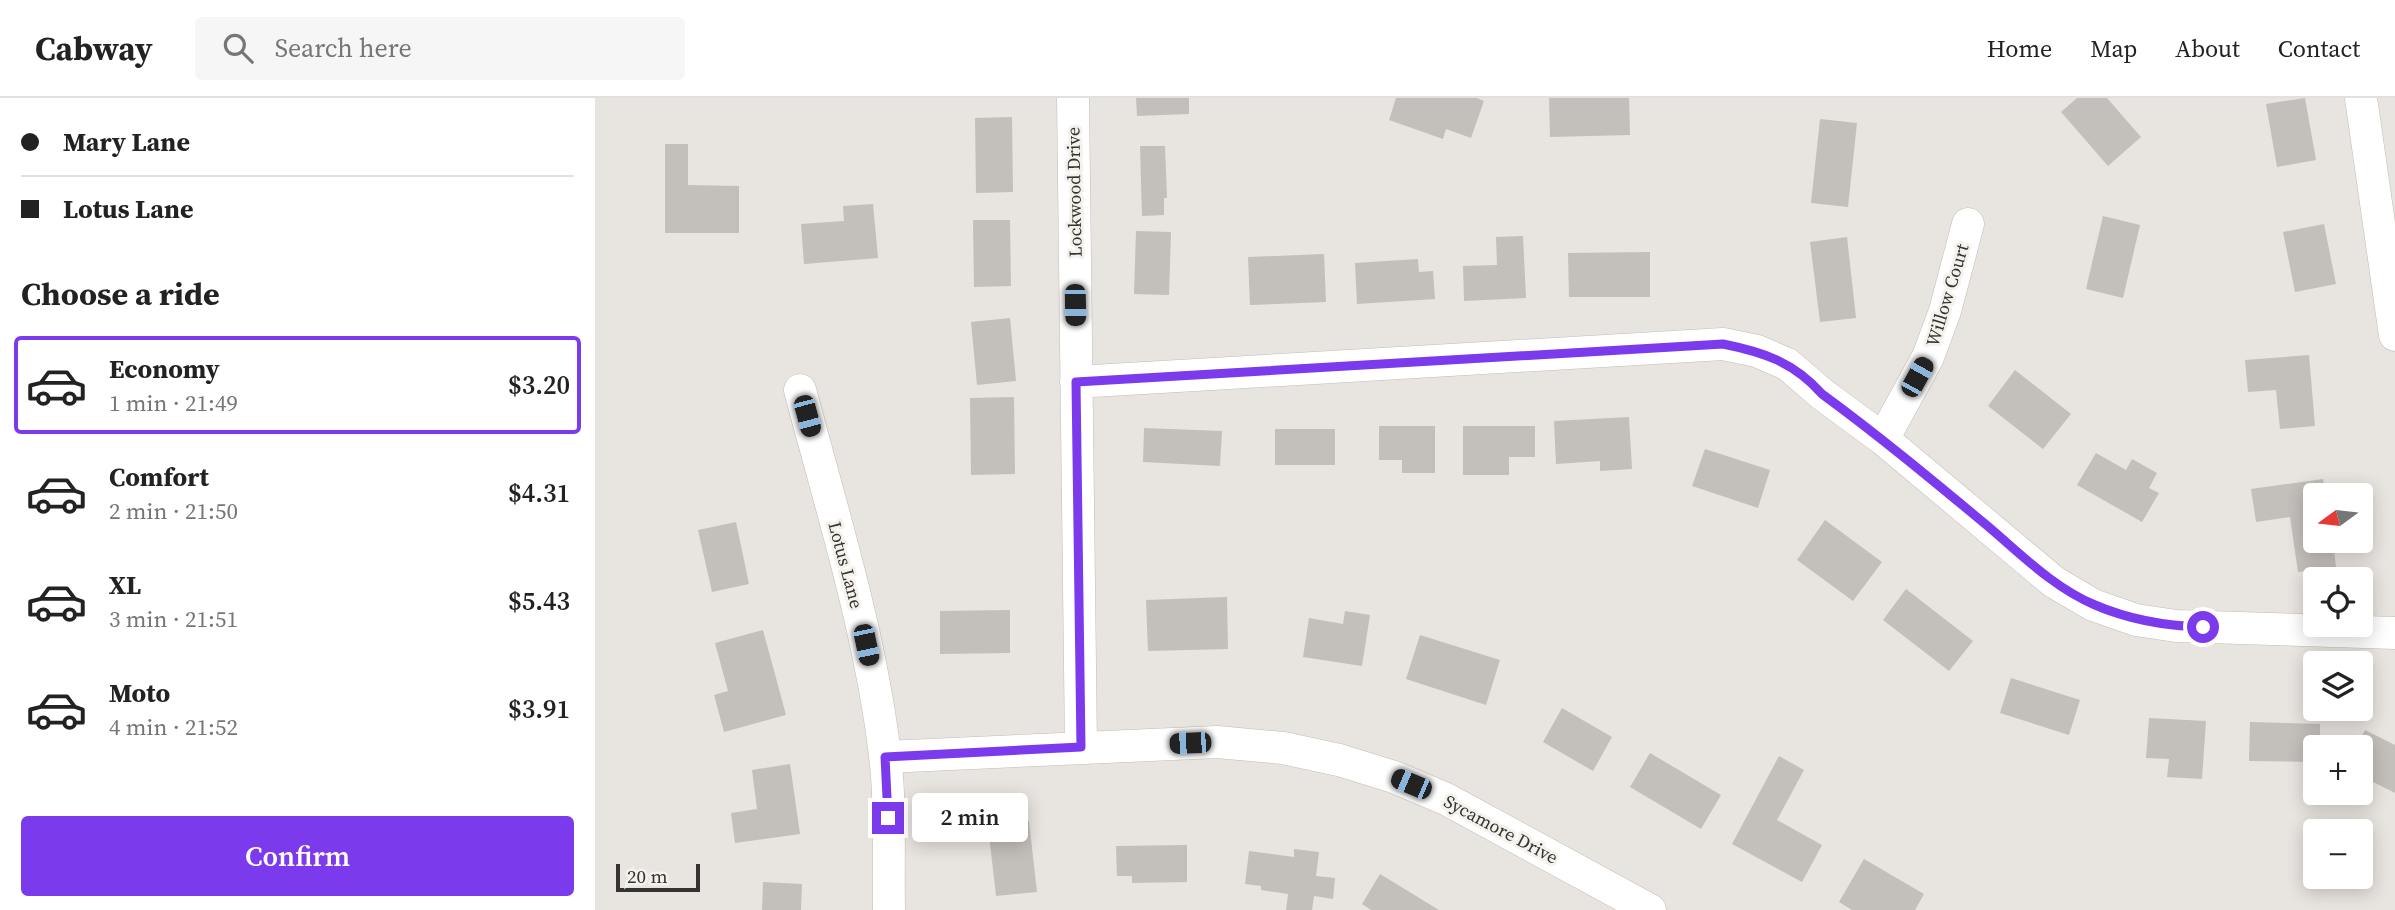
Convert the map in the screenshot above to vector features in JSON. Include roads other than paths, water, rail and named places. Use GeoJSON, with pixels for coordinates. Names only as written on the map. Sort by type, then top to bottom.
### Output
{"type":"FeatureCollection","features":[{"type":"Feature","properties":{"kind":"street","name":"Lockwood Drive"},"geometry":{"type":"LineString","coordinates":[[1073,98],[1081,747]]}},
{"type":"Feature","properties":{"kind":"street"},"geometry":{"type":"LineString","coordinates":[[2361,98],[2382,157],[2395,335]]}},
{"type":"Feature","properties":{"kind":"street","name":"Willow Court"},"geometry":{"type":"LineString","coordinates":[[1883,439],[1928,357],[1945,311],[1968,224]]}},
{"type":"Feature","properties":{"kind":"street"},"geometry":{"type":"LineString","coordinates":[[1076,382],[1723,344],[1757,351],[1787,364],[1883,439],[2054,582],[2093,605],[2136,620],[2176,626],[2395,633]]}},
{"type":"Feature","properties":{"kind":"street","name":"Lotus Lane"},"geometry":{"type":"LineString","coordinates":[[800,390],[876,693],[888,795],[889,910]]}},
{"type":"Feature","properties":{"kind":"street","name":"Sycamore Drive"},"geometry":{"type":"LineString","coordinates":[[885,757],[1217,743],[1283,748],[1394,776],[1446,799],[1650,910]]}}]}
